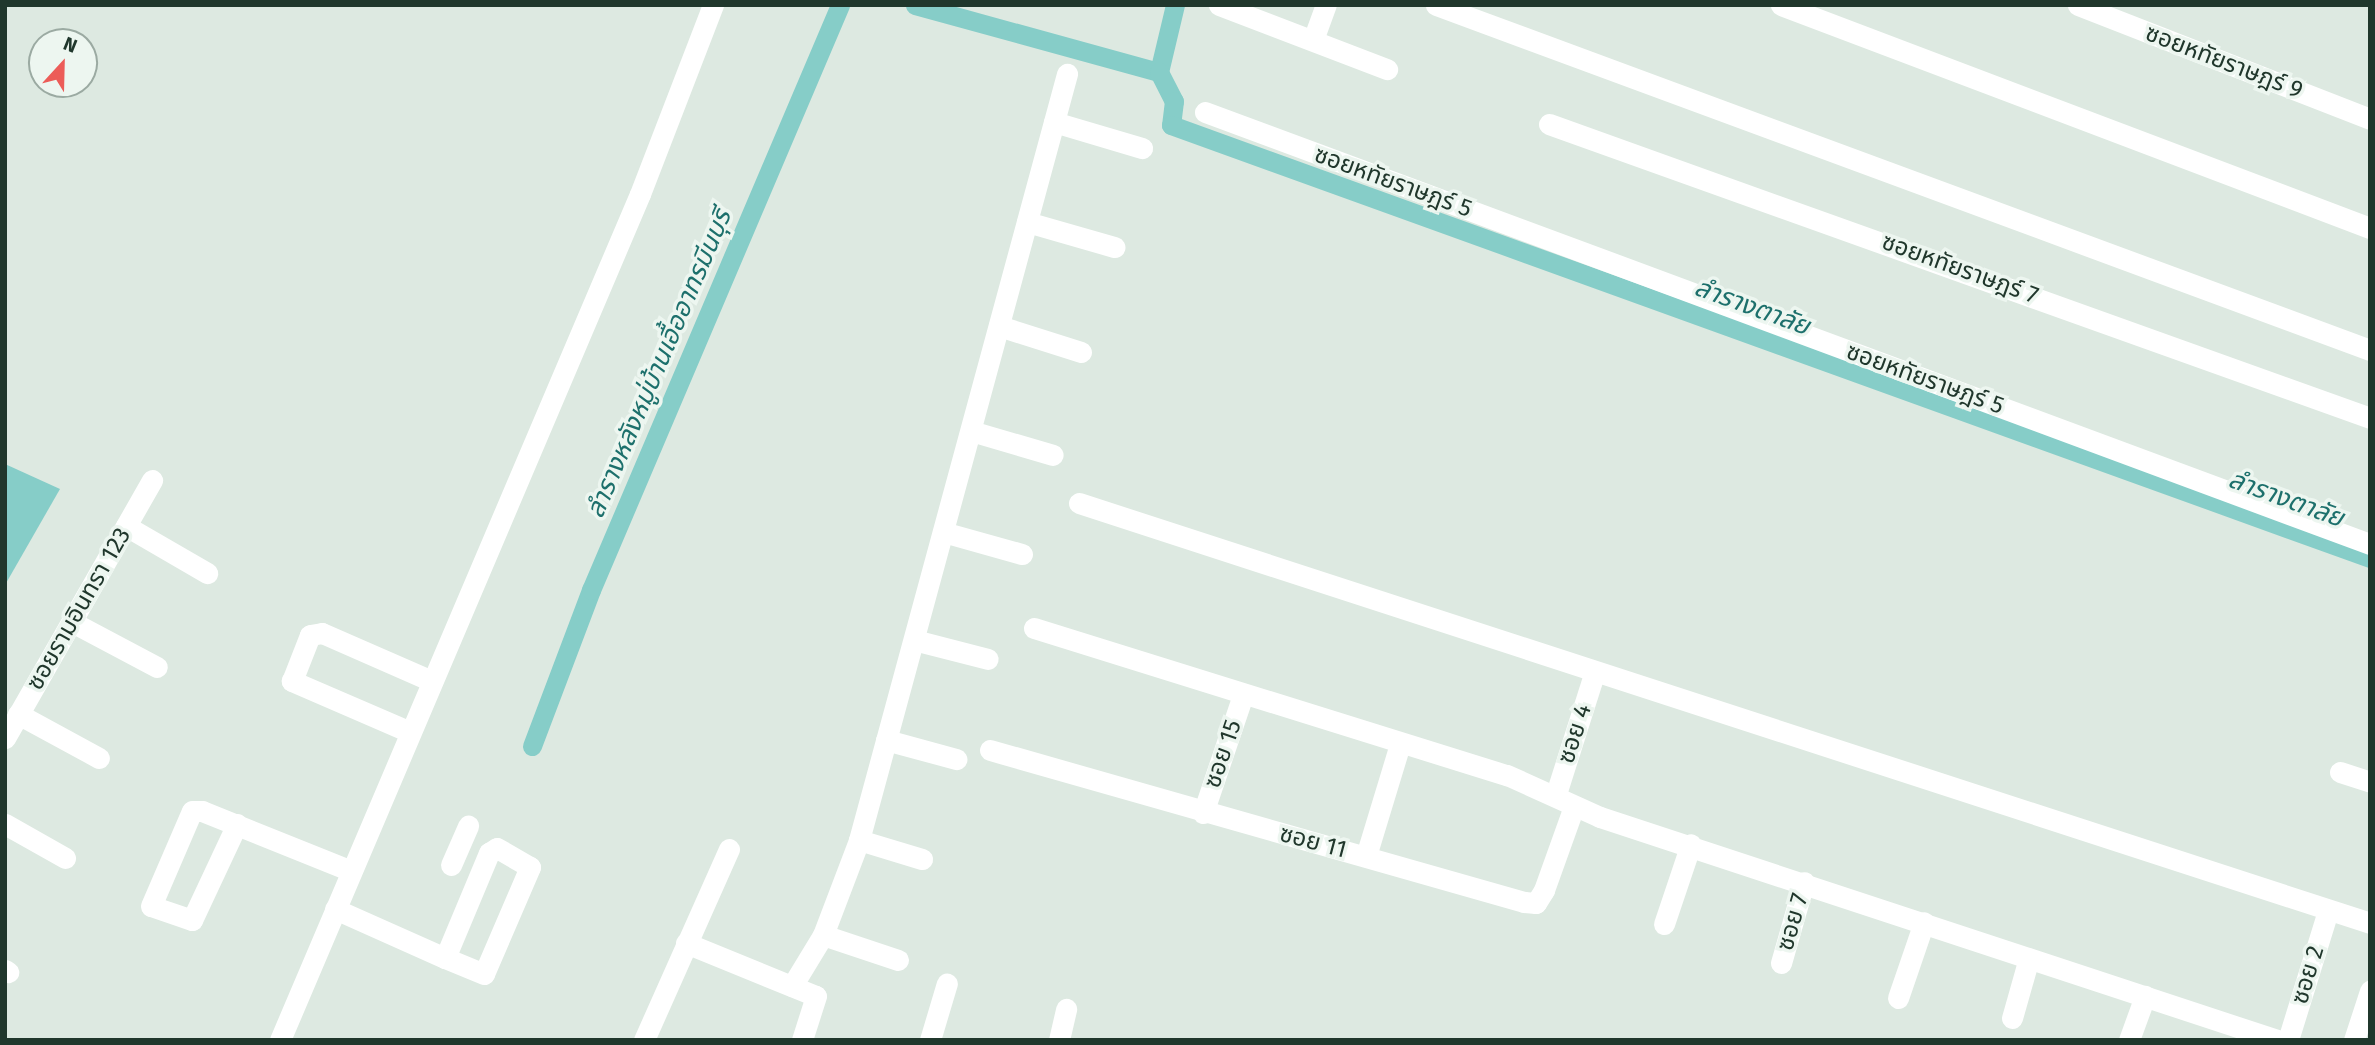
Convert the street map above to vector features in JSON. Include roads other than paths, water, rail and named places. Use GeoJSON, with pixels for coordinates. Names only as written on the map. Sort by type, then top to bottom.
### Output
{"type":"FeatureCollection","features":[{"type":"Feature","properties":{"kind":"street"},"geometry":{"type":"LineString","coordinates":[[279,1040],[640,194],[713,5]]}},
{"type":"Feature","properties":{"kind":"street"},"geometry":{"type":"LineString","coordinates":[[1219,5],[1387,69]]}},
{"type":"Feature","properties":{"kind":"street"},"geometry":{"type":"LineString","coordinates":[[1313,40],[1326,5]]}},
{"type":"Feature","properties":{"kind":"street"},"geometry":{"type":"LineString","coordinates":[[1436,5],[2370,350]]}},
{"type":"Feature","properties":{"kind":"street"},"geometry":{"type":"LineString","coordinates":[[1781,5],[2370,228]]}},
{"type":"Feature","properties":{"kind":"street","name":"ซอยหทัยราษฎร์ 9"},"geometry":{"type":"LineString","coordinates":[[2078,5],[2370,119]]}},
{"type":"Feature","properties":{"kind":"street"},"geometry":{"type":"LineString","coordinates":[[792,986],[823,934],[859,840],[1067,74]]}},
{"type":"Feature","properties":{"kind":"street","name":"ซอยหทัยราษฎร์ 5"},"geometry":{"type":"LineString","coordinates":[[1205,112],[2370,544]]}},
{"type":"Feature","properties":{"kind":"street"},"geometry":{"type":"LineString","coordinates":[[1054,122],[1142,148]]}},
{"type":"Feature","properties":{"kind":"street","name":"ซอยหทัยราษฎร์ 7"},"geometry":{"type":"LineString","coordinates":[[1549,124],[2370,418]]}},
{"type":"Feature","properties":{"kind":"street"},"geometry":{"type":"LineString","coordinates":[[1027,222],[1114,247]]}},
{"type":"Feature","properties":{"kind":"street"},"geometry":{"type":"LineString","coordinates":[[999,326],[1081,352]]}},
{"type":"Feature","properties":{"kind":"street"},"geometry":{"type":"LineString","coordinates":[[971,431],[1053,455]]}},
{"type":"Feature","properties":{"kind":"street","name":"ซอยรามอินทรา 123"},"geometry":{"type":"LineString","coordinates":[[5,738],[152,480]]}},
{"type":"Feature","properties":{"kind":"street"},"geometry":{"type":"LineString","coordinates":[[1079,503],[1594,674],[2370,923]]}},
{"type":"Feature","properties":{"kind":"street"},"geometry":{"type":"LineString","coordinates":[[127,526],[206,573]]}},
{"type":"Feature","properties":{"kind":"street"},"geometry":{"type":"LineString","coordinates":[[943,532],[1022,554]]}},
{"type":"Feature","properties":{"kind":"street"},"geometry":{"type":"LineString","coordinates":[[72,622],[157,667]]}},
{"type":"Feature","properties":{"kind":"street"},"geometry":{"type":"LineString","coordinates":[[1034,628],[1556,794],[1574,806],[2277,1040]]}},
{"type":"Feature","properties":{"kind":"street"},"geometry":{"type":"LineString","coordinates":[[410,732],[296,684],[301,655],[310,635],[322,633],[432,681]]}},
{"type":"Feature","properties":{"kind":"street"},"geometry":{"type":"LineString","coordinates":[[914,640],[988,659]]}},
{"type":"Feature","properties":{"kind":"street","name":"ซอย 4"},"geometry":{"type":"LineString","coordinates":[[1556,794],[1594,674]]}},
{"type":"Feature","properties":{"kind":"street","name":"ซอย 15"},"geometry":{"type":"LineString","coordinates":[[1203,813],[1243,695]]}},
{"type":"Feature","properties":{"kind":"street"},"geometry":{"type":"LineString","coordinates":[[18,714],[99,758]]}},
{"type":"Feature","properties":{"kind":"street"},"geometry":{"type":"LineString","coordinates":[[886,740],[956,759]]}},
{"type":"Feature","properties":{"kind":"street"},"geometry":{"type":"LineString","coordinates":[[1366,856],[1400,744]]}},
{"type":"Feature","properties":{"kind":"street","name":"ซอย 11"},"geometry":{"type":"LineString","coordinates":[[990,750],[1203,813],[1536,903],[1574,806]]}},
{"type":"Feature","properties":{"kind":"street"},"geometry":{"type":"LineString","coordinates":[[2340,772],[2370,782]]}},
{"type":"Feature","properties":{"kind":"street"},"geometry":{"type":"LineString","coordinates":[[237,824],[192,920],[151,906],[192,811],[237,824],[351,871]]}},
{"type":"Feature","properties":{"kind":"street"},"geometry":{"type":"LineString","coordinates":[[5,824],[65,858]]}},
{"type":"Feature","properties":{"kind":"street"},"geometry":{"type":"LineString","coordinates":[[451,865],[465,833],[489,853]]}},
{"type":"Feature","properties":{"kind":"street"},"geometry":{"type":"LineString","coordinates":[[859,840],[922,859]]}},
{"type":"Feature","properties":{"kind":"street"},"geometry":{"type":"LineString","coordinates":[[1664,924],[1691,845]]}},
{"type":"Feature","properties":{"kind":"street"},"geometry":{"type":"LineString","coordinates":[[335,909],[445,958],[477,972],[490,969],[530,867],[498,848],[489,853],[445,958]]}},
{"type":"Feature","properties":{"kind":"street"},"geometry":{"type":"LineString","coordinates":[[644,1040],[729,849]]}},
{"type":"Feature","properties":{"kind":"street","name":"ซอย 7"},"geometry":{"type":"LineString","coordinates":[[1781,963],[1804,882]]}},
{"type":"Feature","properties":{"kind":"street","name":"ซอย 2"},"geometry":{"type":"LineString","coordinates":[[2288,1040],[2329,911]]}},
{"type":"Feature","properties":{"kind":"street"},"geometry":{"type":"LineString","coordinates":[[1898,998],[1924,922]]}},
{"type":"Feature","properties":{"kind":"street"},"geometry":{"type":"LineString","coordinates":[[823,934],[898,960]]}},
{"type":"Feature","properties":{"kind":"street"},"geometry":{"type":"LineString","coordinates":[[686,943],[816,996],[802,1040]]}},
{"type":"Feature","properties":{"kind":"street"},"geometry":{"type":"LineString","coordinates":[[2012,1018],[2029,958]]}},
{"type":"Feature","properties":{"kind":"street"},"geometry":{"type":"LineString","coordinates":[[930,1040],[947,983]]}},
{"type":"Feature","properties":{"kind":"street"},"geometry":{"type":"LineString","coordinates":[[2354,1040],[2370,991]]}},
{"type":"Feature","properties":{"kind":"street"},"geometry":{"type":"LineString","coordinates":[[2129,1040],[2145,996]]}},
{"type":"Feature","properties":{"kind":"street"},"geometry":{"type":"LineString","coordinates":[[1059,1040],[1066,1009]]}},
{"type":"Feature","properties":{"kind":"water"},"geometry":{"type":"Polygon","coordinates":[[[5,464],[60,489],[5,585],[5,464]]]}},
{"type":"Feature","properties":{"kind":"waterway","name":"ลำรางหลังหมู่บ้านเอื้ออาทรมีนบุรี"},"geometry":{"type":"LineString","coordinates":[[532,746],[591,590],[840,5]]}},
{"type":"Feature","properties":{"kind":"waterway"},"geometry":{"type":"LineString","coordinates":[[915,5],[1159,72],[1175,5]]}},
{"type":"Feature","properties":{"kind":"waterway","name":"ลำรางตาลัย"},"geometry":{"type":"LineString","coordinates":[[1159,72],[1174,101],[1171,125],[2370,558]]}}]}
